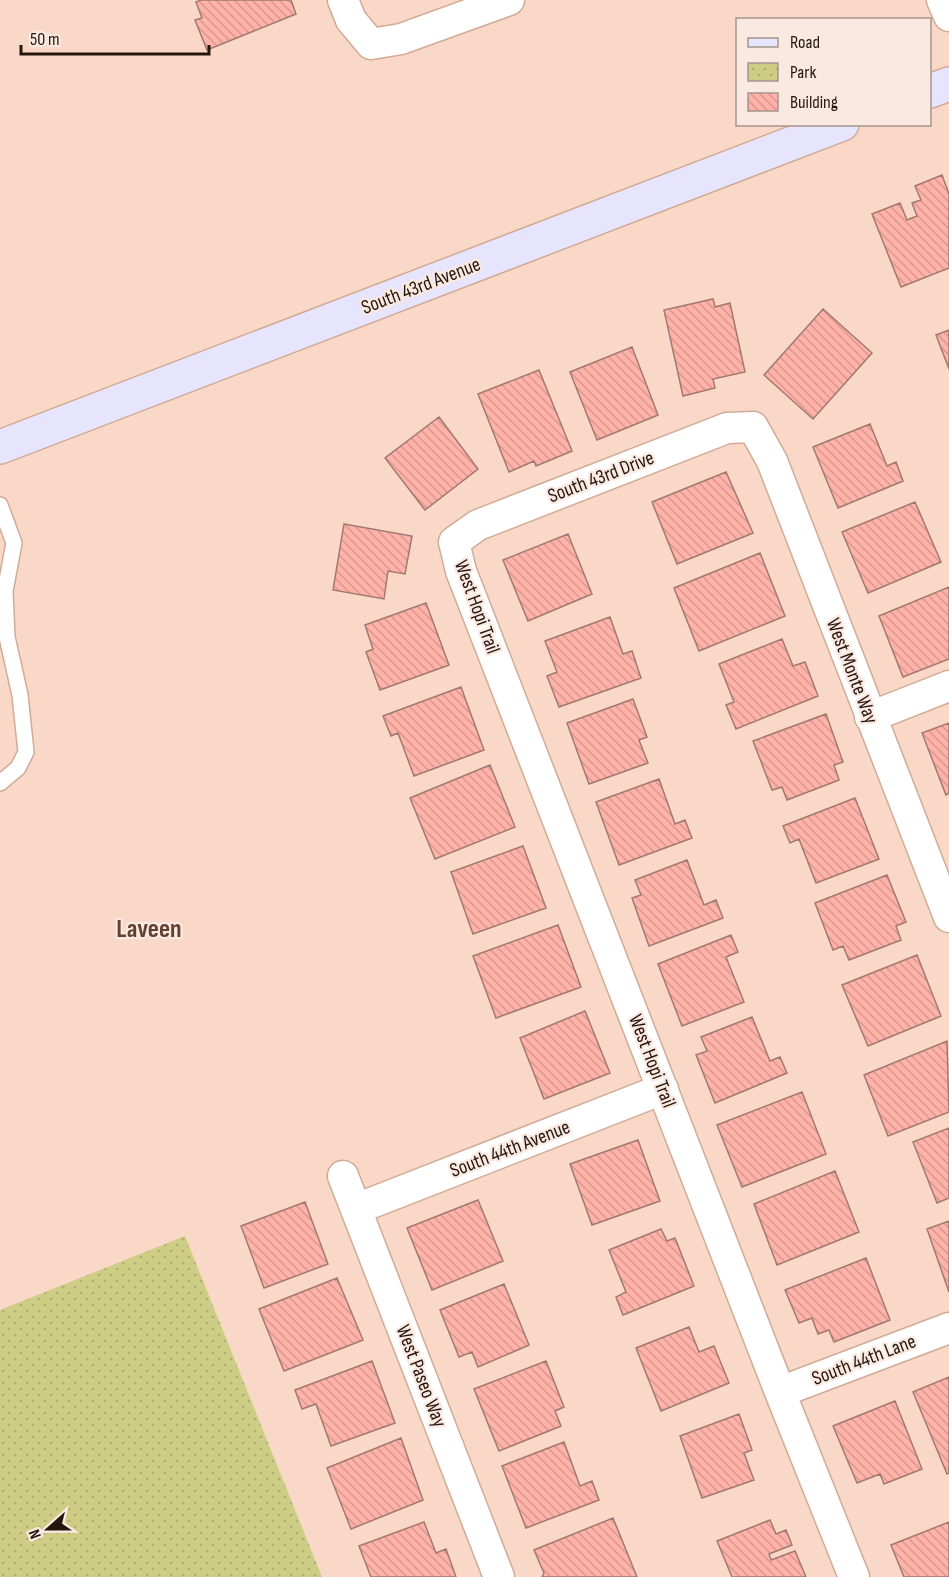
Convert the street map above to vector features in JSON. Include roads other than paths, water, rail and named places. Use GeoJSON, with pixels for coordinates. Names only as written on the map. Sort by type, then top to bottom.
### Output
{"type":"FeatureCollection","features":[{"type":"Feature","properties":{"kind":"street"},"geometry":{"type":"LineString","coordinates":[[343,0],[351,20],[371,44],[401,39],[508,0]]}},
{"type":"Feature","properties":{"kind":"street"},"geometry":{"type":"LineString","coordinates":[[942,0],[949,16]]}},
{"type":"Feature","properties":{"kind":"street"},"geometry":{"type":"LineString","coordinates":[[931,91],[949,84]]}},
{"type":"Feature","properties":{"kind":"street","name":"South 43rd Avenue"},"geometry":{"type":"LineString","coordinates":[[0,447],[837,126]]}},
{"type":"Feature","properties":{"kind":"street","name":"South 43rd Drive"},"geometry":{"type":"LineString","coordinates":[[454,542],[478,525],[727,428],[753,427]]}},
{"type":"Feature","properties":{"kind":"street","name":"West Monte Way"},"geometry":{"type":"LineString","coordinates":[[753,427],[772,462],[949,917]]}},
{"type":"Feature","properties":{"kind":"street","name":"West Hopi Trail"},"geometry":{"type":"LineString","coordinates":[[454,542],[461,571],[854,1577]]}},
{"type":"Feature","properties":{"kind":"street"},"geometry":{"type":"LineString","coordinates":[[870,717],[949,686]]}},
{"type":"Feature","properties":{"kind":"street","name":"South 44th Avenue"},"geometry":{"type":"LineString","coordinates":[[356,1209],[663,1089]]}},
{"type":"Feature","properties":{"kind":"street","name":"West Paseo Way"},"geometry":{"type":"LineString","coordinates":[[343,1176],[499,1577]]}},
{"type":"Feature","properties":{"kind":"street","name":"South 44th Lane"},"geometry":{"type":"LineString","coordinates":[[780,1392],[949,1328]]}},
{"type":"Feature","properties":{"kind":"lane"},"geometry":{"type":"LineString","coordinates":[[0,505],[14,543],[5,591],[7,637],[20,695],[26,752],[18,768],[0,783]]}},
{"type":"Feature","properties":{"kind":"district","name":"Laveen"},"geometry":{"type":"Point","coordinates":[149,929]}}]}
